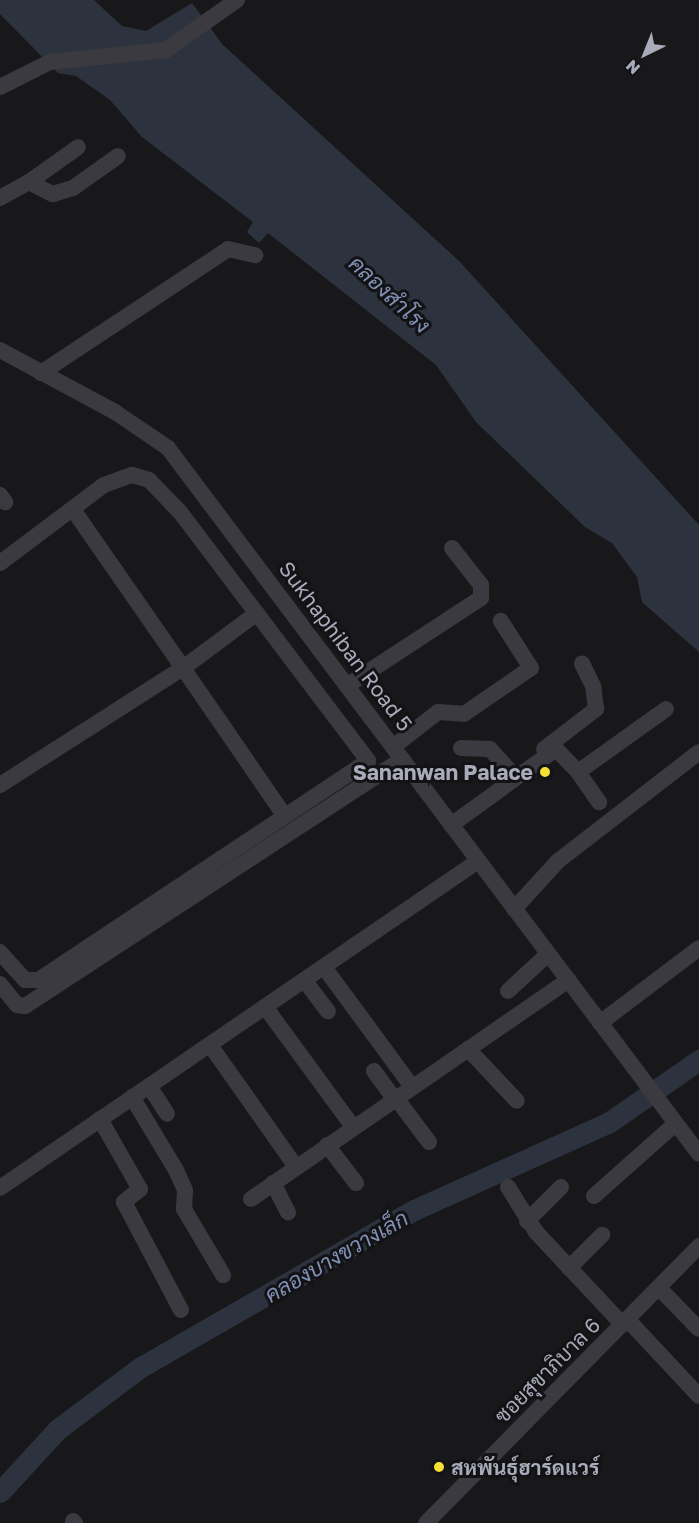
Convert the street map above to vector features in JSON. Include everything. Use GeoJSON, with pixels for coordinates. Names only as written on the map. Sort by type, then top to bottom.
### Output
{"type":"FeatureCollection","features":[{"type":"Feature","properties":{"kind":"street"},"geometry":{"type":"LineString","coordinates":[[5,84],[50,62],[166,50],[219,16],[237,0]]}},
{"type":"Feature","properties":{"kind":"street"},"geometry":{"type":"LineString","coordinates":[[0,198],[29,182],[78,147]]}},
{"type":"Feature","properties":{"kind":"street"},"geometry":{"type":"LineString","coordinates":[[29,182],[53,194],[73,188],[118,156]]}},
{"type":"Feature","properties":{"kind":"street"},"geometry":{"type":"LineString","coordinates":[[41,373],[228,249],[255,255]]}},
{"type":"Feature","properties":{"kind":"street","name":"Sukhaphiban Road 5"},"geometry":{"type":"LineString","coordinates":[[0,350],[168,448],[699,1154]]}},
{"type":"Feature","properties":{"kind":"street"},"geometry":{"type":"LineString","coordinates":[[0,562],[74,511],[104,485],[132,475],[149,480],[255,611],[369,761],[284,814],[39,980],[25,980],[11,970],[0,952]]}},
{"type":"Feature","properties":{"kind":"street"},"geometry":{"type":"LineString","coordinates":[[74,511],[284,814]]}},
{"type":"Feature","properties":{"kind":"street"},"geometry":{"type":"LineString","coordinates":[[348,685],[481,598],[481,585],[452,548]]}},
{"type":"Feature","properties":{"kind":"street"},"geometry":{"type":"LineString","coordinates":[[0,785],[183,668],[278,592]]}},
{"type":"Feature","properties":{"kind":"street"},"geometry":{"type":"LineString","coordinates":[[0,984],[17,1005],[25,1006],[398,753],[438,712],[464,714],[531,668],[501,621]]}},
{"type":"Feature","properties":{"kind":"street"},"geometry":{"type":"LineString","coordinates":[[448,822],[596,709],[593,686],[582,663]]}},
{"type":"Feature","properties":{"kind":"street"},"geometry":{"type":"LineString","coordinates":[[578,772],[666,709]]}},
{"type":"Feature","properties":{"kind":"street"},"geometry":{"type":"LineString","coordinates":[[461,748],[482,744],[497,754],[511,772]]}},
{"type":"Feature","properties":{"kind":"street"},"geometry":{"type":"LineString","coordinates":[[448,822],[556,749],[578,772],[600,802]]}},
{"type":"Feature","properties":{"kind":"street"},"geometry":{"type":"LineString","coordinates":[[514,909],[558,861],[699,752]]}},
{"type":"Feature","properties":{"kind":"street"},"geometry":{"type":"LineString","coordinates":[[0,1188],[478,861]]}},
{"type":"Feature","properties":{"kind":"street"},"geometry":{"type":"LineString","coordinates":[[600,1023],[699,948]]}},
{"type":"Feature","properties":{"kind":"street"},"geometry":{"type":"LineString","coordinates":[[508,991],[548,954]]}},
{"type":"Feature","properties":{"kind":"street"},"geometry":{"type":"LineString","coordinates":[[324,967],[412,1087]]}},
{"type":"Feature","properties":{"kind":"street"},"geometry":{"type":"LineString","coordinates":[[305,981],[328,1011]]}},
{"type":"Feature","properties":{"kind":"street"},"geometry":{"type":"LineString","coordinates":[[251,1199],[395,1098],[569,981]]}},
{"type":"Feature","properties":{"kind":"street"},"geometry":{"type":"LineString","coordinates":[[266,1008],[353,1127]]}},
{"type":"Feature","properties":{"kind":"street"},"geometry":{"type":"LineString","coordinates":[[210,1045],[296,1167]]}},
{"type":"Feature","properties":{"kind":"street"},"geometry":{"type":"LineString","coordinates":[[468,1049],[517,1101]]}},
{"type":"Feature","properties":{"kind":"street"},"geometry":{"type":"LineString","coordinates":[[374,1071],[429,1142]]}},
{"type":"Feature","properties":{"kind":"street"},"geometry":{"type":"LineString","coordinates":[[149,1086],[167,1114]]}},
{"type":"Feature","properties":{"kind":"street"},"geometry":{"type":"LineString","coordinates":[[132,1097],[176,1170],[185,1190],[184,1209],[223,1275]]}},
{"type":"Feature","properties":{"kind":"street"},"geometry":{"type":"LineString","coordinates":[[100,1119],[140,1189],[124,1202],[181,1310]]}},
{"type":"Feature","properties":{"kind":"street"},"geometry":{"type":"LineString","coordinates":[[594,1196],[675,1124]]}},
{"type":"Feature","properties":{"kind":"street"},"geometry":{"type":"LineString","coordinates":[[327,1145],[356,1183]]}},
{"type":"Feature","properties":{"kind":"street"},"geometry":{"type":"LineString","coordinates":[[273,1183],[288,1212]]}},
{"type":"Feature","properties":{"kind":"street"},"geometry":{"type":"LineString","coordinates":[[508,1187],[527,1221],[569,1268],[699,1396]]}},
{"type":"Feature","properties":{"kind":"street"},"geometry":{"type":"LineString","coordinates":[[527,1221],[561,1187]]}},
{"type":"Feature","properties":{"kind":"street"},"geometry":{"type":"LineString","coordinates":[[569,1268],[602,1235]]}},
{"type":"Feature","properties":{"kind":"street","name":"ซอยสุขาภิบาล 6"},"geometry":{"type":"LineString","coordinates":[[426,1523],[626,1323],[699,1246]]}},
{"type":"Feature","properties":{"kind":"street"},"geometry":{"type":"LineString","coordinates":[[659,1288],[699,1329]]}},
{"type":"Feature","properties":{"kind":"water","name":"คลองสำโรง"},"geometry":{"type":"Polygon","coordinates":[[[0,0],[94,0],[122,26],[146,31],[192,3],[222,44],[459,261],[699,525],[699,652],[642,602],[637,577],[612,543],[585,527],[476,422],[436,365],[268,233],[259,243],[247,232],[253,222],[142,137],[110,100],[76,76],[58,73],[0,14],[0,0]]]}},
{"type":"Feature","properties":{"kind":"waterway","name":"คลองบางขวางเล็ก"},"geometry":{"type":"LineString","coordinates":[[0,1492],[58,1429],[141,1367],[414,1210],[608,1123],[699,1060]]}},
{"type":"Feature","properties":{"kind":"place","name":"Sananwan Palace"},"geometry":{"type":"Point","coordinates":[545,772]}},
{"type":"Feature","properties":{"kind":"place","name":"สหพันธุ์ฮาร์ดแวร์"},"geometry":{"type":"Point","coordinates":[439,1467]}}]}
